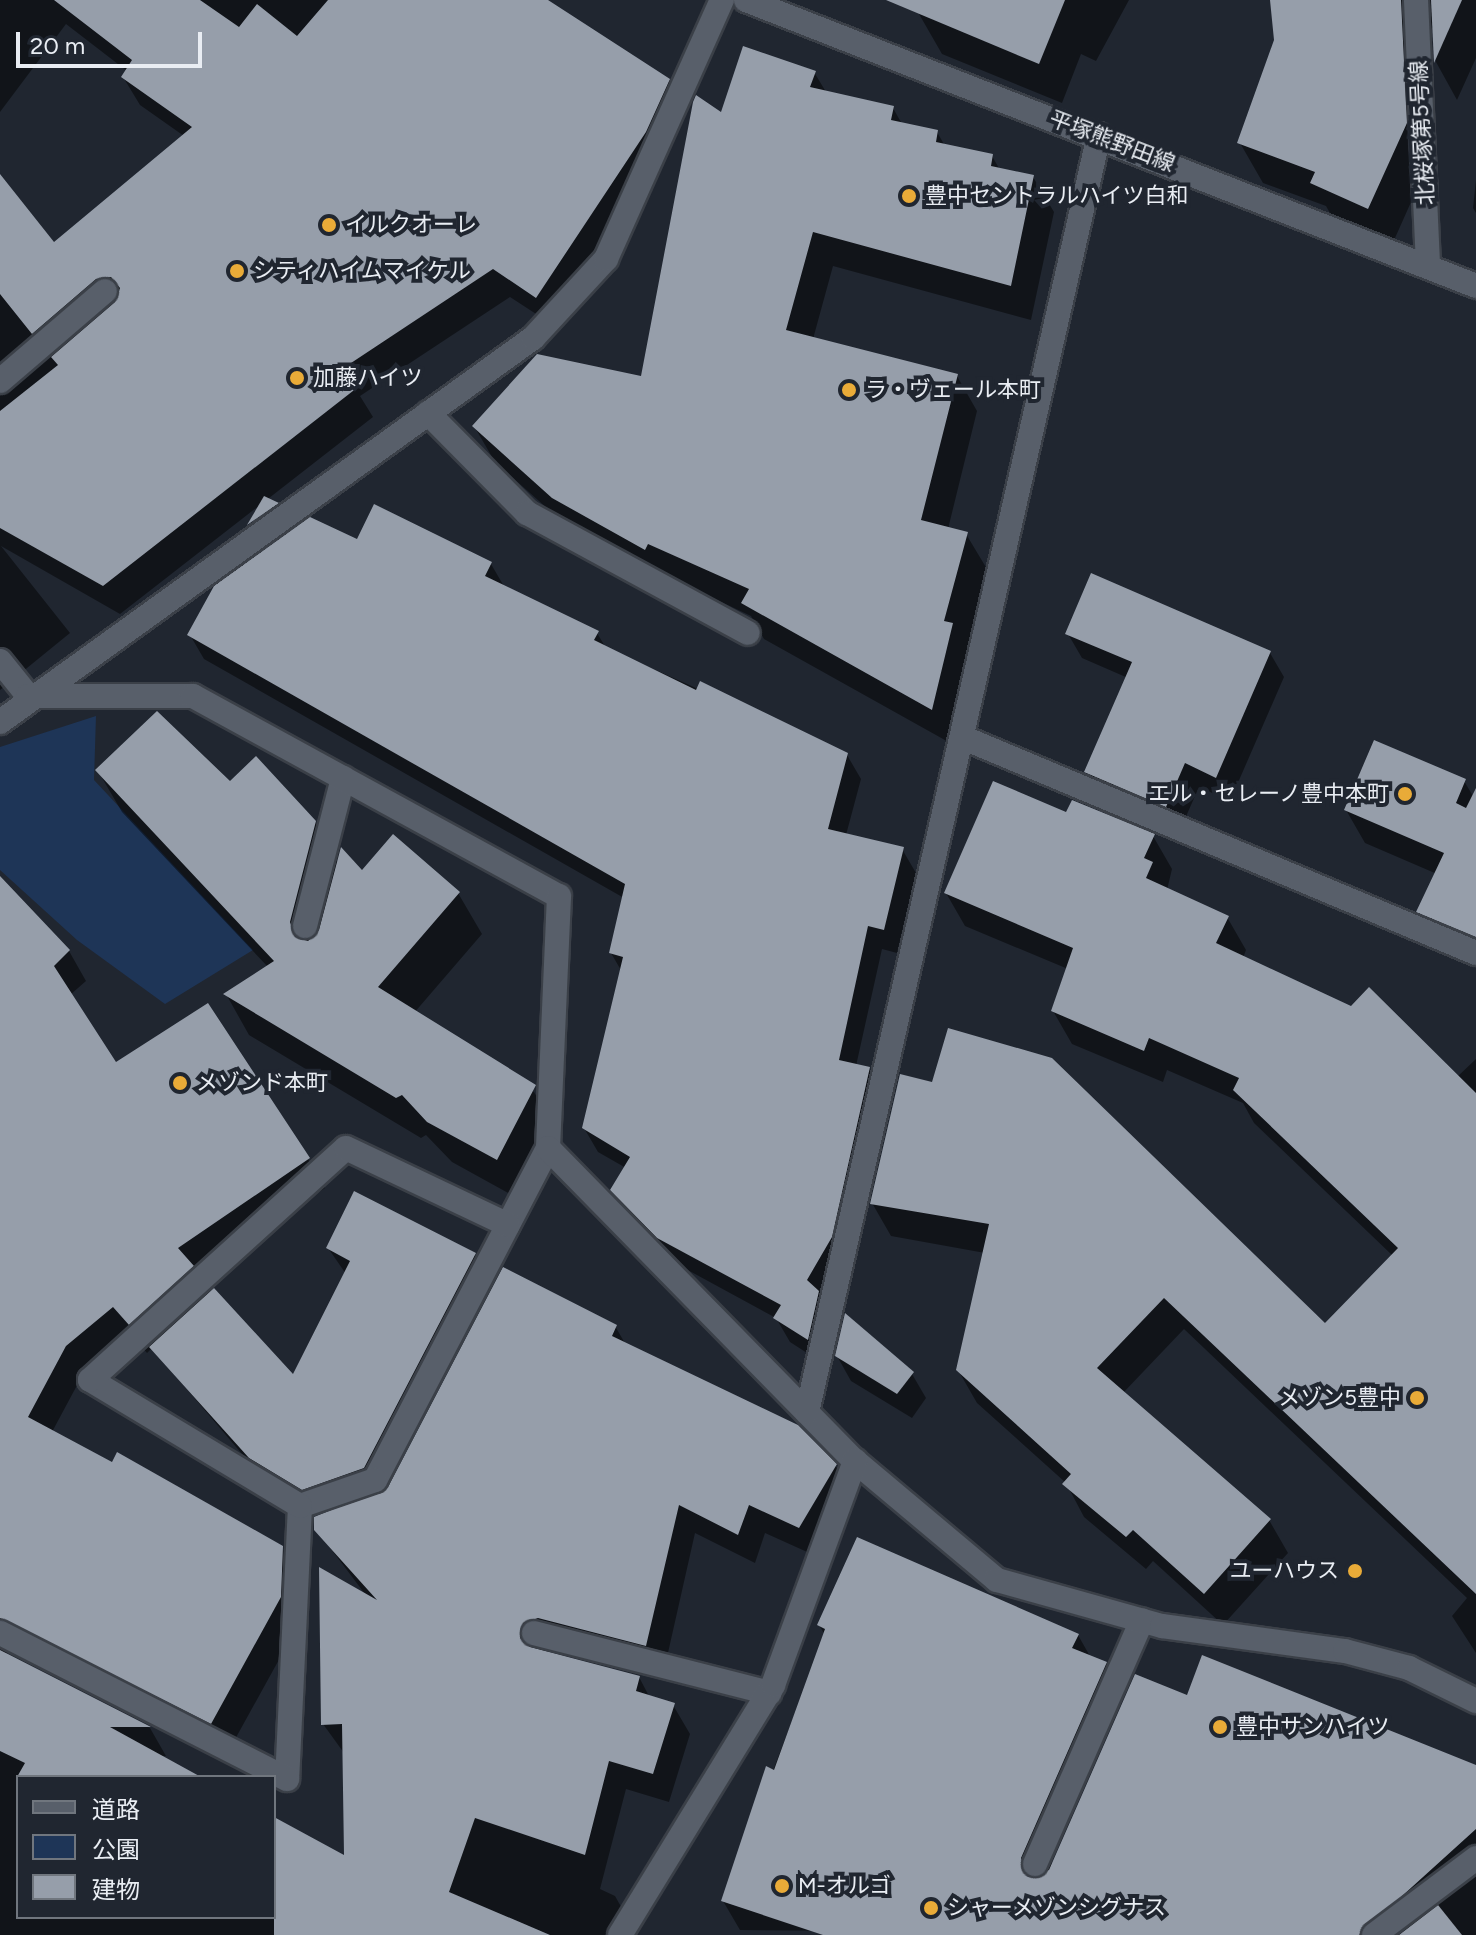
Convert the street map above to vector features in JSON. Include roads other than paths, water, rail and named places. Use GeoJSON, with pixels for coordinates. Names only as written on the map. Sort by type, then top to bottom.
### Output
{"type":"FeatureCollection","features":[{"type":"Feature","properties":{"kind":"street"},"geometry":{"type":"LineString","coordinates":[[0,722],[28,696],[533,338],[606,259],[722,0]]}},
{"type":"Feature","properties":{"kind":"street","name":"平塚熊野田線"},"geometry":{"type":"LineString","coordinates":[[746,0],[1099,135],[1476,286]]}},
{"type":"Feature","properties":{"kind":"street","name":"北桜塚第5号線"},"geometry":{"type":"LineString","coordinates":[[1416,0],[1428,267]]}},
{"type":"Feature","properties":{"kind":"street"},"geometry":{"type":"LineString","coordinates":[[807,1412],[964,738],[1099,135]]}},
{"type":"Feature","properties":{"kind":"street"},"geometry":{"type":"LineString","coordinates":[[0,381],[105,291]]}},
{"type":"Feature","properties":{"kind":"street"},"geometry":{"type":"LineString","coordinates":[[428,413],[527,513],[748,633]]}},
{"type":"Feature","properties":{"kind":"street"},"geometry":{"type":"LineString","coordinates":[[0,661],[28,696]]}},
{"type":"Feature","properties":{"kind":"street"},"geometry":{"type":"LineString","coordinates":[[28,696],[193,696],[559,896],[548,1148],[375,1480],[300,1506]]}},
{"type":"Feature","properties":{"kind":"street"},"geometry":{"type":"LineString","coordinates":[[964,738],[1476,953]]}},
{"type":"Feature","properties":{"kind":"street"},"geometry":{"type":"LineString","coordinates":[[305,926],[343,778]]}},
{"type":"Feature","properties":{"kind":"street"},"geometry":{"type":"LineString","coordinates":[[300,1506],[90,1380],[346,1148],[508,1225]]}},
{"type":"Feature","properties":{"kind":"street"},"geometry":{"type":"LineString","coordinates":[[548,1148],[855,1461],[997,1580],[1142,1620],[1345,1651],[1409,1668],[1476,1701]]}},
{"type":"Feature","properties":{"kind":"street"},"geometry":{"type":"LineString","coordinates":[[620,1935],[769,1693],[855,1461]]}},
{"type":"Feature","properties":{"kind":"street"},"geometry":{"type":"LineString","coordinates":[[0,1633],[287,1779],[300,1506]]}},
{"type":"Feature","properties":{"kind":"street"},"geometry":{"type":"LineString","coordinates":[[1035,1864],[1142,1620]]}},
{"type":"Feature","properties":{"kind":"street"},"geometry":{"type":"LineString","coordinates":[[534,1633],[769,1693]]}},
{"type":"Feature","properties":{"kind":"street"},"geometry":{"type":"LineString","coordinates":[[1374,1935],[1476,1858]]}},
{"type":"Feature","properties":{"kind":"place","name":"豊中セントラルハイツ白和"},"geometry":{"type":"Point","coordinates":[909,196]}},
{"type":"Feature","properties":{"kind":"place","name":"イルクオーレ"},"geometry":{"type":"Point","coordinates":[329,225]}},
{"type":"Feature","properties":{"kind":"place","name":"シティハイムマイケル"},"geometry":{"type":"Point","coordinates":[237,271]}},
{"type":"Feature","properties":{"kind":"place","name":"加藤ハイツ"},"geometry":{"type":"Point","coordinates":[297,378]}},
{"type":"Feature","properties":{"kind":"place","name":"ラ・ヴェール本町"},"geometry":{"type":"Point","coordinates":[849,390]}},
{"type":"Feature","properties":{"kind":"place","name":"エル・セレーノ豊中本町"},"geometry":{"type":"Point","coordinates":[1405,794]}},
{"type":"Feature","properties":{"kind":"place","name":"メゾンド本町"},"geometry":{"type":"Point","coordinates":[180,1083]}},
{"type":"Feature","properties":{"kind":"place","name":"メゾン5豊中"},"geometry":{"type":"Point","coordinates":[1417,1398]}},
{"type":"Feature","properties":{"kind":"place","name":"ユーハウス"},"geometry":{"type":"Point","coordinates":[1355,1571]}},
{"type":"Feature","properties":{"kind":"place","name":"豊中サンハイツ"},"geometry":{"type":"Point","coordinates":[1220,1727]}},
{"type":"Feature","properties":{"kind":"place","name":"M-オルゴ"},"geometry":{"type":"Point","coordinates":[782,1886]}},
{"type":"Feature","properties":{"kind":"place","name":"シャーメゾンシグナス"},"geometry":{"type":"Point","coordinates":[931,1908]}}]}
